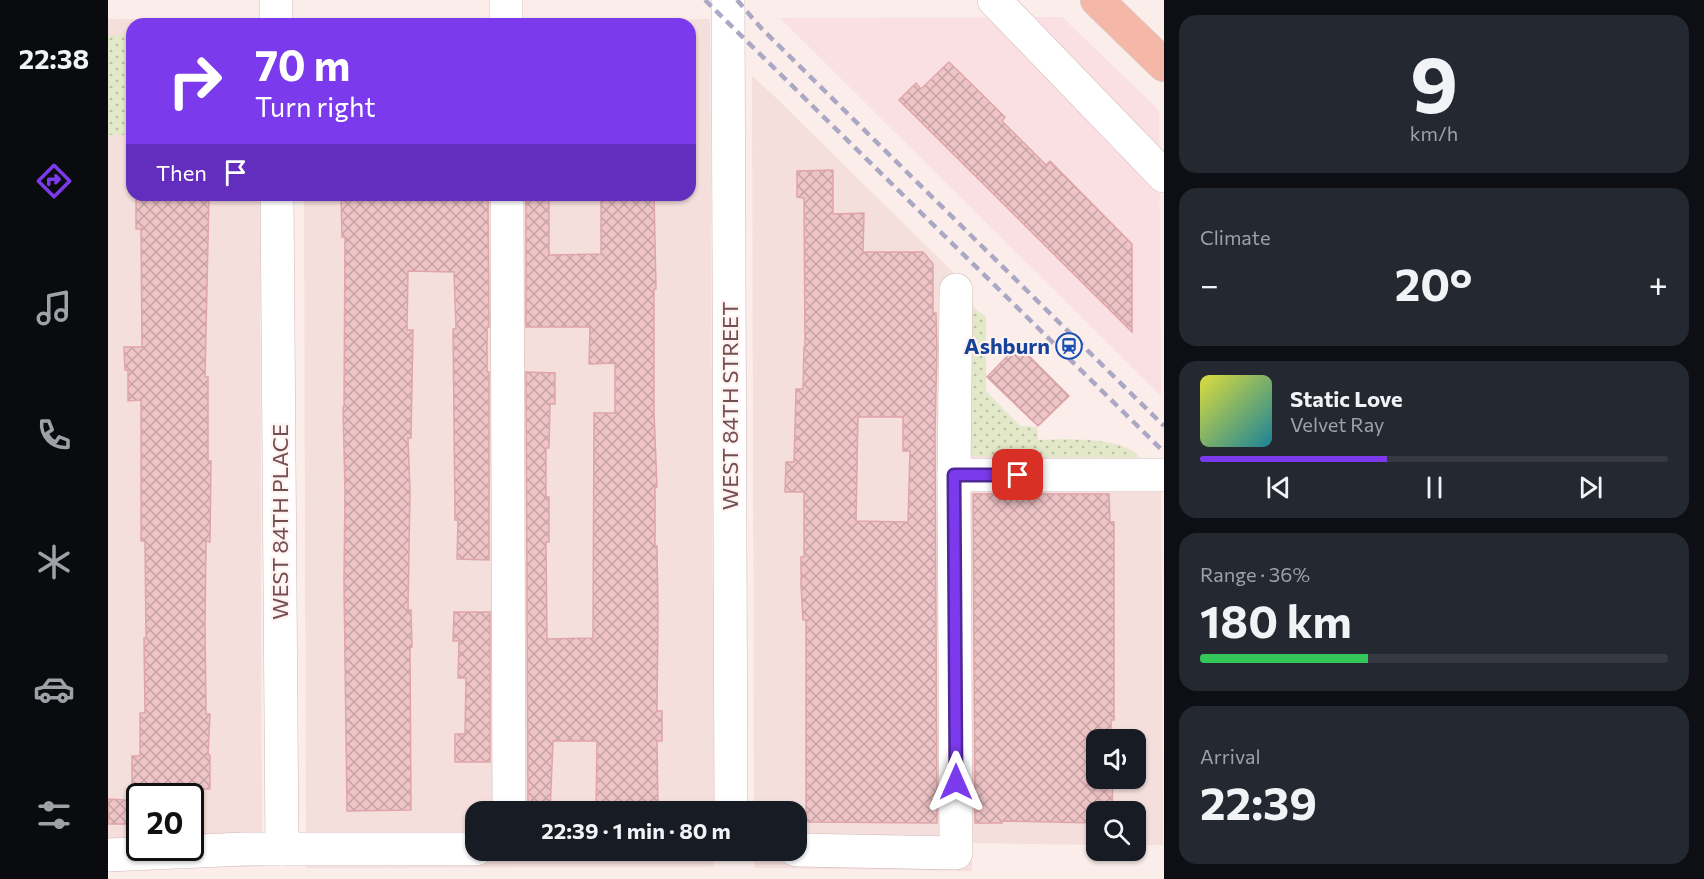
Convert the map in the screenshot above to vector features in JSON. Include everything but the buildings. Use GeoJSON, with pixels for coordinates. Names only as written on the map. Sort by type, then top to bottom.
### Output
{"type":"FeatureCollection","features":[{"type":"Feature","properties":{"kind":"main road"},"geometry":{"type":"LineString","coordinates":[[1097,0],[1164,65]]}},
{"type":"Feature","properties":{"kind":"street"},"geometry":{"type":"LineString","coordinates":[[276,0],[276,18]]}},
{"type":"Feature","properties":{"kind":"street"},"geometry":{"type":"LineString","coordinates":[[506,0],[506,18]]}},
{"type":"Feature","properties":{"kind":"street","name":"WEST 84TH STREET"},"geometry":{"type":"LineString","coordinates":[[728,0],[731,801]]}},
{"type":"Feature","properties":{"kind":"street"},"geometry":{"type":"LineString","coordinates":[[994,0],[1164,176]]}},
{"type":"Feature","properties":{"kind":"street","name":"WEST 84TH PLACE"},"geometry":{"type":"LineString","coordinates":[[278,201],[282,849]]}},
{"type":"Feature","properties":{"kind":"street"},"geometry":{"type":"LineString","coordinates":[[507,201],[509,801]]}},
{"type":"Feature","properties":{"kind":"street"},"geometry":{"type":"LineString","coordinates":[[807,850],[956,853],[954,475],[956,290]]}},
{"type":"Feature","properties":{"kind":"street"},"geometry":{"type":"LineString","coordinates":[[954,475],[1164,476]]}},
{"type":"Feature","properties":{"kind":"street"},"geometry":{"type":"LineString","coordinates":[[108,855],[282,849],[465,849]]}},
{"type":"Feature","properties":{"kind":"shaded area"},"geometry":{"type":"Polygon","coordinates":[[[1062,17],[1159,110],[1161,396],[780,18],[1062,17]]]}},
{"type":"Feature","properties":{"kind":"shaded area"},"geometry":{"type":"Polygon","coordinates":[[[108,19],[126,19],[126,201],[260,201],[262,867],[108,867],[108,19]]]}},
{"type":"Feature","properties":{"kind":"shaded area"},"geometry":{"type":"Polygon","coordinates":[[[696,19],[710,19],[714,801],[465,801],[465,861],[714,861],[714,867],[306,868],[304,201],[696,201],[696,19]]]}},
{"type":"Feature","properties":{"kind":"shaded area"},"geometry":{"type":"Polygon","coordinates":[[[752,76],[968,287],[968,456],[1161,458],[1163,845],[1146,845],[1146,801],[1086,801],[1086,845],[972,843],[972,871],[755,868],[755,861],[807,861],[807,801],[754,801],[752,76]]]}},
{"type":"Feature","properties":{"kind":"green space"},"geometry":{"type":"Polygon","coordinates":[[[108,35],[126,35],[126,135],[108,135],[108,35]]]}},
{"type":"Feature","properties":{"kind":"green space"},"geometry":{"type":"Polygon","coordinates":[[[968,303],[986,317],[986,391],[1020,426],[1037,427],[1038,440],[1077,439],[1107,442],[1132,451],[1140,458],[968,456],[968,303]]]}},
{"type":"Feature","properties":{"kind":"railway"},"geometry":{"type":"LineString","coordinates":[[705,0],[1164,452]]}},
{"type":"Feature","properties":{"kind":"railway"},"geometry":{"type":"LineString","coordinates":[[737,0],[762,29],[1164,426]]}},
{"type":"Feature","properties":{"kind":"place","name":"Ashburn"},"geometry":{"type":"Point","coordinates":[1069,346]}},
{"type":"Feature","properties":{"kind":"route"},"geometry":{"type":"LineString","coordinates":[[956,782],[954,475],[1018,475]]}}]}
